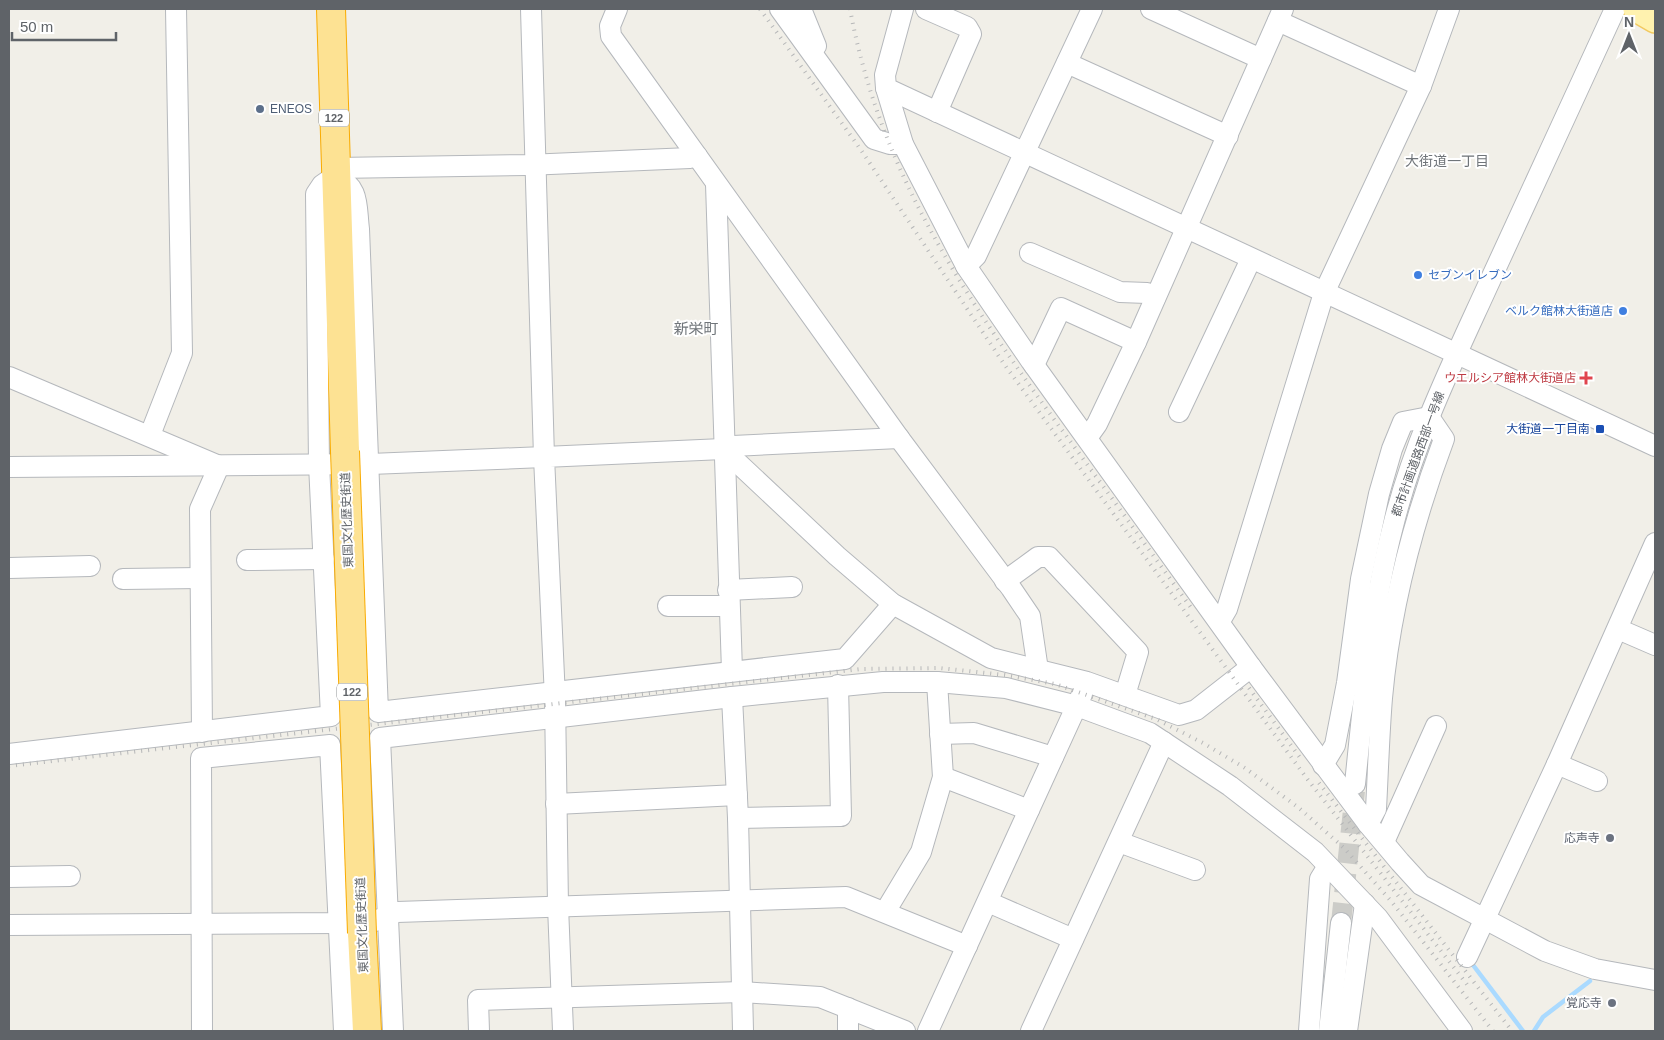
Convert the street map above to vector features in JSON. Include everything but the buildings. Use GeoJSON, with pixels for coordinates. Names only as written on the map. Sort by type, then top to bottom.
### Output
{"type":"FeatureCollection","features":[{"type":"Feature","properties":{"kind":"highway","name":"東国文化歴史街道"},"geometry":{"type":"LineString","coordinates":[[331,9],[345,451],[350,928],[367,1031]]}},
{"type":"Feature","properties":{"kind":"main road"},"geometry":{"type":"LineString","coordinates":[[1636,9],[1655,20]]}},
{"type":"Feature","properties":{"kind":"street"},"geometry":{"type":"LineString","coordinates":[[150,435],[182,353],[176,9]]}},
{"type":"Feature","properties":{"kind":"street"},"geometry":{"type":"LineString","coordinates":[[531,9],[544,457],[555,717],[558,906],[563,1031]]}},
{"type":"Feature","properties":{"kind":"street"},"geometry":{"type":"LineString","coordinates":[[617,9],[610,26],[611,36],[899,438],[1030,616],[1038,670]]}},
{"type":"Feature","properties":{"kind":"street"},"geometry":{"type":"LineString","coordinates":[[780,9],[874,139],[890,144],[903,144]]}},
{"type":"Feature","properties":{"kind":"street"},"geometry":{"type":"LineString","coordinates":[[801,9],[816,43],[818,61]]}},
{"type":"Feature","properties":{"kind":"street"},"geometry":{"type":"LineString","coordinates":[[903,9],[885,75],[886,88],[903,144],[966,266],[1251,667],[1368,824],[1421,885],[1483,919],[1545,951],[1595,969],[1654,976]]}},
{"type":"Feature","properties":{"kind":"street"},"geometry":{"type":"LineString","coordinates":[[926,9],[967,27],[970,34],[937,112]]}},
{"type":"Feature","properties":{"kind":"street"},"geometry":{"type":"LineString","coordinates":[[966,266],[976,256],[1092,9]]}},
{"type":"Feature","properties":{"kind":"street"},"geometry":{"type":"LineString","coordinates":[[1151,9],[1261,59]]}},
{"type":"Feature","properties":{"kind":"street"},"geometry":{"type":"LineString","coordinates":[[1220,621],[1227,609],[1324,293],[1421,86],[1449,9]]}},
{"type":"Feature","properties":{"kind":"street","name":"都市計画道路西部一号線"},"geometry":{"type":"LineString","coordinates":[[1355,784],[1367,674],[1382,576],[1400,500],[1429,417],[1456,354],[1616,9]]}},
{"type":"Feature","properties":{"kind":"street"},"geometry":{"type":"LineString","coordinates":[[1087,438],[1097,424],[1136,342],[1281,15],[1421,86]]}},
{"type":"Feature","properties":{"kind":"street"},"geometry":{"type":"LineString","coordinates":[[1067,63],[1228,136]]}},
{"type":"Feature","properties":{"kind":"street"},"geometry":{"type":"LineString","coordinates":[[886,88],[1655,446]]}},
{"type":"Feature","properties":{"kind":"street"},"geometry":{"type":"LineString","coordinates":[[9,754],[330,716],[330,677],[319,464],[316,194],[322,185],[336,172],[690,158],[697,156]]}},
{"type":"Feature","properties":{"kind":"street"},"geometry":{"type":"LineString","coordinates":[[336,172],[348,182],[355,193],[359,229],[370,464],[378,712],[844,659],[894,604]]}},
{"type":"Feature","properties":{"kind":"street"},"geometry":{"type":"LineString","coordinates":[[716,184],[723,449],[732,671]]}},
{"type":"Feature","properties":{"kind":"street"},"geometry":{"type":"LineString","coordinates":[[1030,253],[1120,292],[1147,293],[1155,298]]}},
{"type":"Feature","properties":{"kind":"street"},"geometry":{"type":"LineString","coordinates":[[1179,412],[1251,259]]}},
{"type":"Feature","properties":{"kind":"street"},"geometry":{"type":"LineString","coordinates":[[1034,364],[1061,308],[1136,342]]}},
{"type":"Feature","properties":{"kind":"street"},"geometry":{"type":"LineString","coordinates":[[9,377],[150,435],[218,466]]}},
{"type":"Feature","properties":{"kind":"street"},"geometry":{"type":"LineString","coordinates":[[1323,765],[1335,745],[1347,682],[1361,579],[1379,494],[1392,449],[1403,422],[1429,417],[1444,439],[1405,558],[1382,697],[1376,809],[1368,824]]}},
{"type":"Feature","properties":{"kind":"street"},"geometry":{"type":"LineString","coordinates":[[9,467],[370,464],[723,449],[733,446],[899,438]]}},
{"type":"Feature","properties":{"kind":"street"},"geometry":{"type":"LineString","coordinates":[[723,449],[837,556],[894,604],[991,658],[1087,682],[1179,715],[1188,714],[1251,667]]}},
{"type":"Feature","properties":{"kind":"street"},"geometry":{"type":"LineString","coordinates":[[202,732],[200,509],[218,466]]}},
{"type":"Feature","properties":{"kind":"street"},"geometry":{"type":"LineString","coordinates":[[1467,957],[1483,919],[1557,764],[1655,543]]}},
{"type":"Feature","properties":{"kind":"street"},"geometry":{"type":"LineString","coordinates":[[1005,581],[1038,556],[1049,557],[1138,652],[1126,695]]}},
{"type":"Feature","properties":{"kind":"street"},"geometry":{"type":"LineString","coordinates":[[247,560],[324,559]]}},
{"type":"Feature","properties":{"kind":"street"},"geometry":{"type":"LineString","coordinates":[[9,568],[90,566]]}},
{"type":"Feature","properties":{"kind":"street"},"geometry":{"type":"LineString","coordinates":[[123,579],[200,578]]}},
{"type":"Feature","properties":{"kind":"street"},"geometry":{"type":"LineString","coordinates":[[668,606],[792,587]]}},
{"type":"Feature","properties":{"kind":"street"},"geometry":{"type":"LineString","coordinates":[[1618,629],[1655,645]]}},
{"type":"Feature","properties":{"kind":"street"},"geometry":{"type":"LineString","coordinates":[[330,677],[378,674]]}},
{"type":"Feature","properties":{"kind":"street"},"geometry":{"type":"LineString","coordinates":[[885,912],[921,852],[943,777],[937,682]]}},
{"type":"Feature","properties":{"kind":"street"},"geometry":{"type":"LineString","coordinates":[[393,1031],[380,738],[838,685],[937,682],[1006,688],[1077,706],[1150,733],[1164,742],[1230,786],[1315,852],[1364,912],[1407,954],[1462,1031]]}},
{"type":"Feature","properties":{"kind":"street"},"geometry":{"type":"LineString","coordinates":[[928,1031],[1087,682]]}},
{"type":"Feature","properties":{"kind":"street"},"geometry":{"type":"LineString","coordinates":[[738,818],[841,816],[838,685]]}},
{"type":"Feature","properties":{"kind":"street"},"geometry":{"type":"LineString","coordinates":[[732,697],[741,901],[743,1031]]}},
{"type":"Feature","properties":{"kind":"street"},"geometry":{"type":"LineString","coordinates":[[1384,842],[1436,726]]}},
{"type":"Feature","properties":{"kind":"street"},"geometry":{"type":"LineString","coordinates":[[940,734],[974,733],[1053,757]]}},
{"type":"Feature","properties":{"kind":"street"},"geometry":{"type":"LineString","coordinates":[[1031,1031],[1164,742]]}},
{"type":"Feature","properties":{"kind":"street"},"geometry":{"type":"LineString","coordinates":[[202,1031],[201,758],[330,745],[332,778],[350,928],[344,1031]]}},
{"type":"Feature","properties":{"kind":"street"},"geometry":{"type":"LineString","coordinates":[[1557,764],[1597,781]]}},
{"type":"Feature","properties":{"kind":"street"},"geometry":{"type":"LineString","coordinates":[[332,778],[381,775]]}},
{"type":"Feature","properties":{"kind":"street"},"geometry":{"type":"LineString","coordinates":[[943,777],[1029,810]]}},
{"type":"Feature","properties":{"kind":"street"},"geometry":{"type":"LineString","coordinates":[[556,804],[643,802],[737,795]]}},
{"type":"Feature","properties":{"kind":"street"},"geometry":{"type":"LineString","coordinates":[[1118,842],[1195,870]]}},
{"type":"Feature","properties":{"kind":"street"},"geometry":{"type":"LineString","coordinates":[[1309,1031],[1320,879],[1328,866]]}},
{"type":"Feature","properties":{"kind":"street"},"geometry":{"type":"LineString","coordinates":[[9,877],[70,876]]}},
{"type":"Feature","properties":{"kind":"street"},"geometry":{"type":"LineString","coordinates":[[9,925],[202,924],[350,928],[388,917],[397,912],[846,897],[967,946]]}},
{"type":"Feature","properties":{"kind":"street"},"geometry":{"type":"LineString","coordinates":[[988,902],[1073,939]]}},
{"type":"Feature","properties":{"kind":"street"},"geometry":{"type":"LineString","coordinates":[[1318,916],[1364,912]]}},
{"type":"Feature","properties":{"kind":"street"},"geometry":{"type":"LineString","coordinates":[[1347,1031],[1364,912]]}},
{"type":"Feature","properties":{"kind":"street"},"geometry":{"type":"LineString","coordinates":[[1329,1031],[1341,923]]}},
{"type":"Feature","properties":{"kind":"street"},"geometry":{"type":"LineString","coordinates":[[479,1031],[478,1000],[742,992],[820,997],[905,1031]]}},
{"type":"Feature","properties":{"kind":"street"},"geometry":{"type":"LineString","coordinates":[[848,1008],[848,1031]]}},
{"type":"Feature","properties":{"kind":"waterway"},"geometry":{"type":"LineString","coordinates":[[1473,965],[1523,1031]]}},
{"type":"Feature","properties":{"kind":"waterway"},"geometry":{"type":"LineString","coordinates":[[1534,1031],[1543,1017],[1590,981]]}},
{"type":"Feature","properties":{"kind":"tunnel"},"geometry":{"type":"LineString","coordinates":[[1341,923],[1355,791]]}},
{"type":"Feature","properties":{"kind":"railway"},"geometry":{"type":"LineString","coordinates":[[760,9],[861,150],[1004,364],[1305,776],[1469,987]]}},
{"type":"Feature","properties":{"kind":"railway"},"geometry":{"type":"LineString","coordinates":[[850,9],[864,68],[882,124],[904,177],[929,228],[957,277],[1021,374],[1192,609]]}},
{"type":"Feature","properties":{"kind":"railway"},"geometry":{"type":"LineString","coordinates":[[9,766],[861,669],[939,668],[1005,675],[1055,684],[1156,719],[1203,743],[1245,768],[1299,808],[1344,848],[1391,901],[1493,1031]]}},
{"type":"Feature","properties":{"kind":"railway"},"geometry":{"type":"LineString","coordinates":[[1249,688],[1301,759]]}},
{"type":"Feature","properties":{"kind":"railway"},"geometry":{"type":"LineString","coordinates":[[1319,783],[1512,1031]]}},
{"type":"Feature","properties":{"kind":"place","name":"ENEOS"},"geometry":{"type":"Point","coordinates":[260,109]}},
{"type":"Feature","properties":{"kind":"place","name":"セブンイレブン"},"geometry":{"type":"Point","coordinates":[1418,275]}},
{"type":"Feature","properties":{"kind":"place","name":"ベルク館林大街道店"},"geometry":{"type":"Point","coordinates":[1623,311]}},
{"type":"Feature","properties":{"kind":"place","name":"ウエルシア館林大街道店"},"geometry":{"type":"Point","coordinates":[1586,378]}},
{"type":"Feature","properties":{"kind":"place","name":"大街道一丁目南"},"geometry":{"type":"Point","coordinates":[1600,429]}},
{"type":"Feature","properties":{"kind":"place","name":"応声寺"},"geometry":{"type":"Point","coordinates":[1610,838]}},
{"type":"Feature","properties":{"kind":"place","name":"覚応寺"},"geometry":{"type":"Point","coordinates":[1612,1003]}},
{"type":"Feature","properties":{"kind":"district","name":"大街道一丁目"},"geometry":{"type":"Point","coordinates":[1447,161]}},
{"type":"Feature","properties":{"kind":"district","name":"新栄町"},"geometry":{"type":"Point","coordinates":[696,329]}}]}
